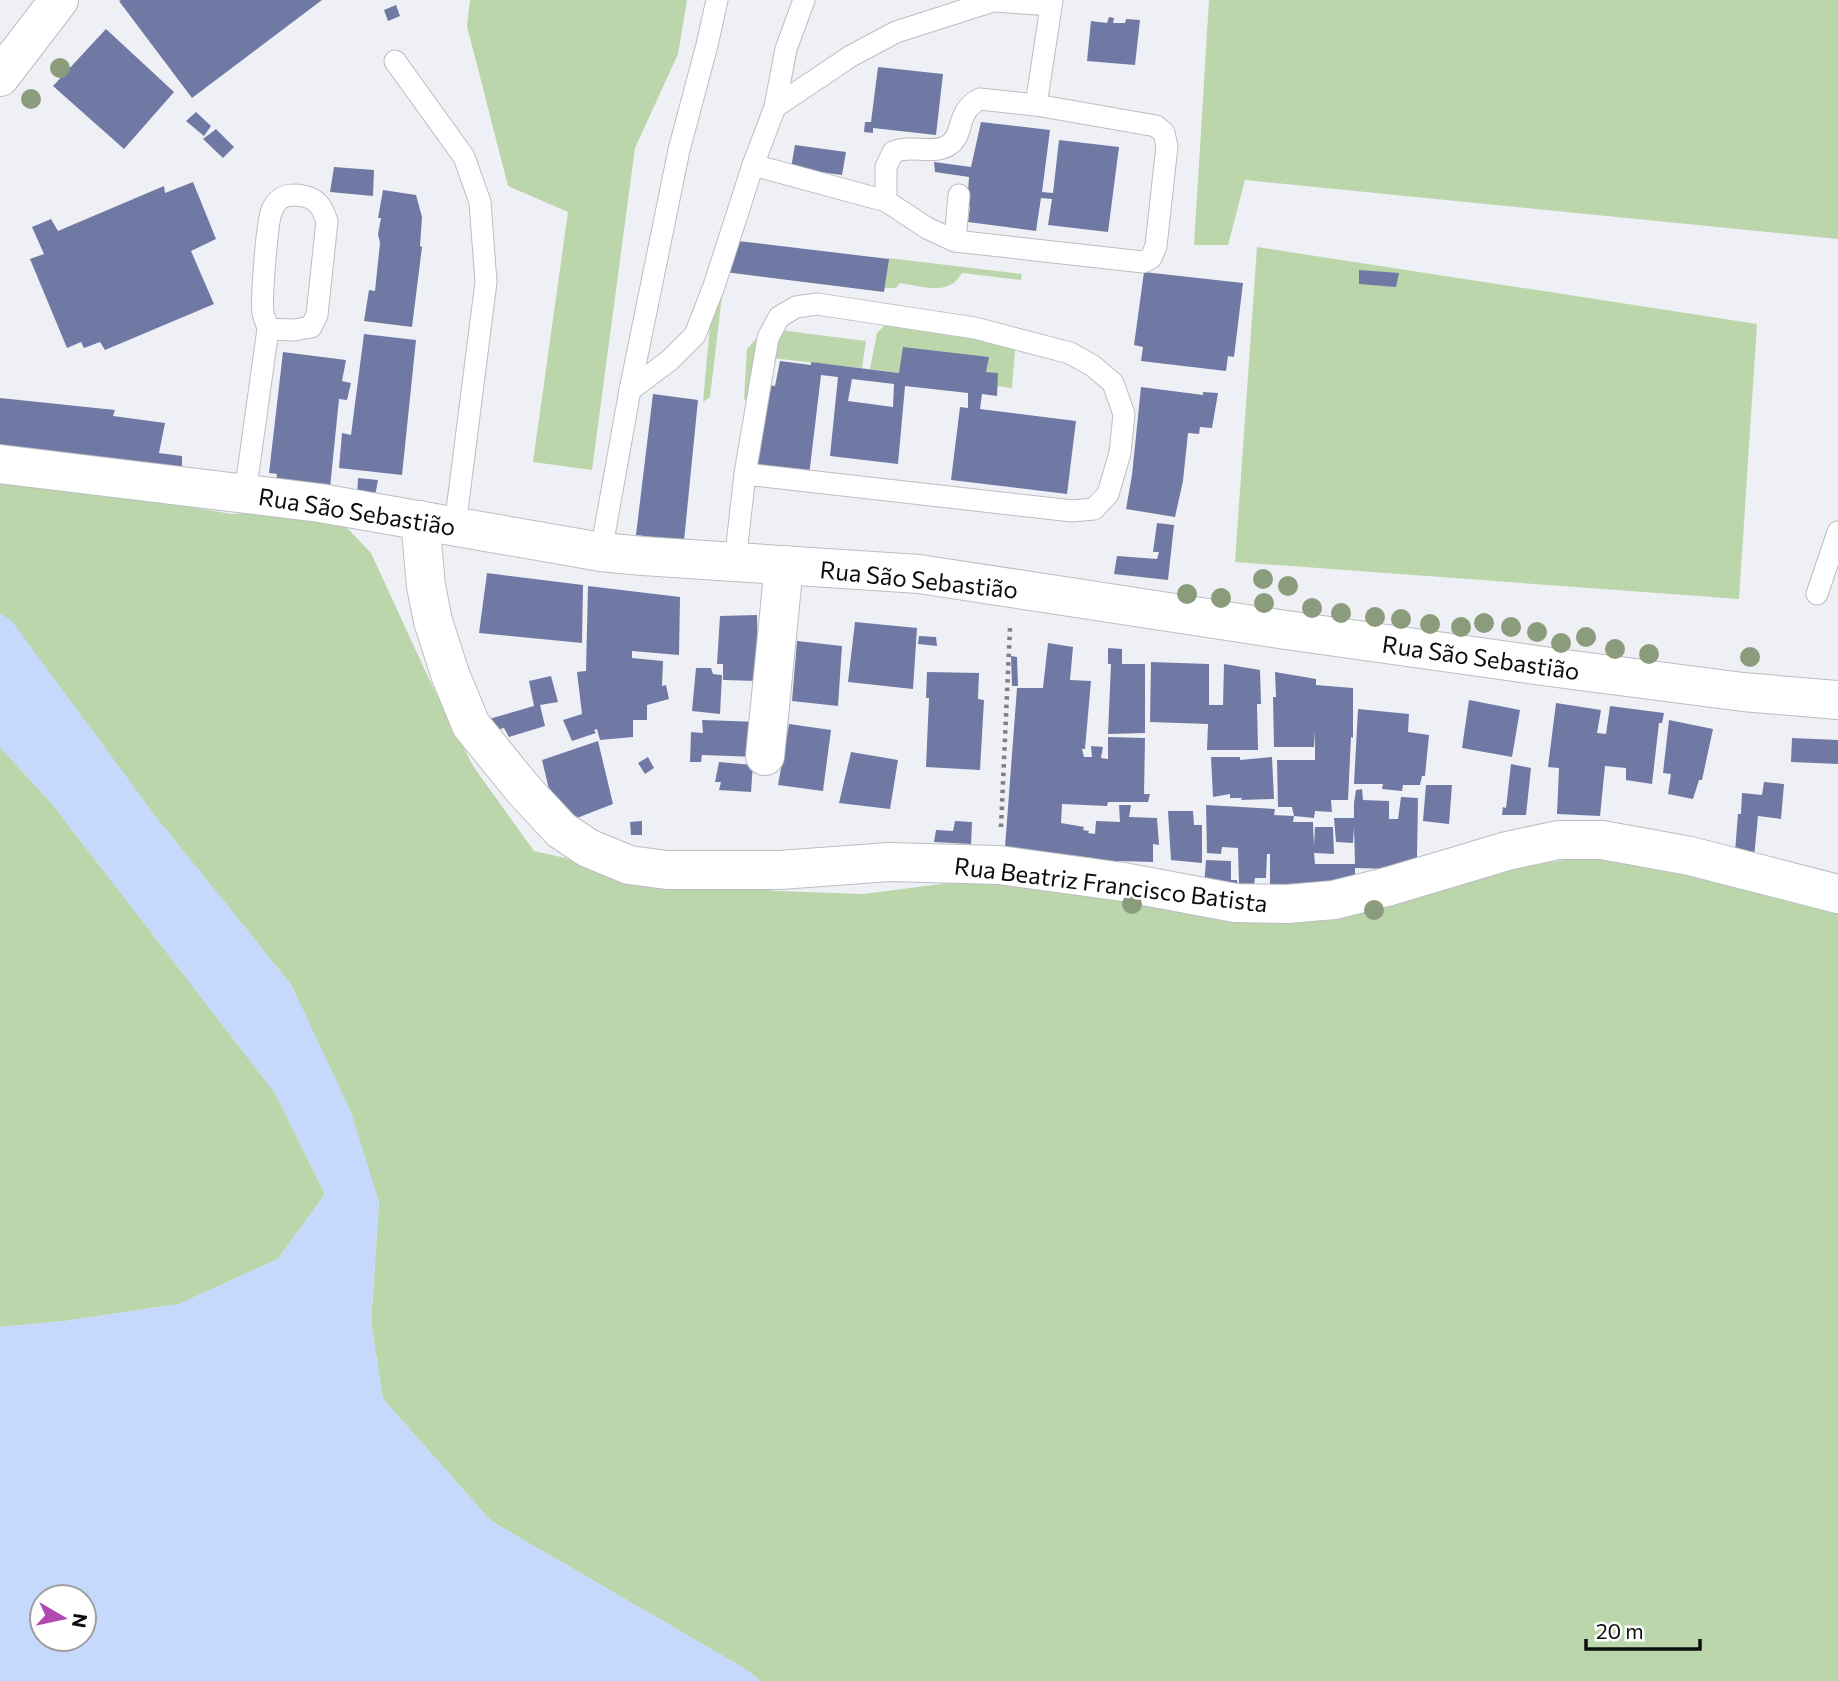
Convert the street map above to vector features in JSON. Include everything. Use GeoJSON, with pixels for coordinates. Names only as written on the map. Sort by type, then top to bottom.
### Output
{"type":"FeatureCollection","features":[{"type":"Feature","properties":{"kind":"street"},"geometry":{"type":"LineString","coordinates":[[0,77],[60,0]]}},
{"type":"Feature","properties":{"kind":"street","name":"Rua São Sebastião"},"geometry":{"type":"LineString","coordinates":[[0,464],[320,503],[601,552],[919,574],[1272,628],[1566,669],[1744,692],[1837,699]]}},
{"type":"Feature","properties":{"kind":"street","name":"Rua Beatriz Francisco Batista"},"geometry":{"type":"LineString","coordinates":[[438,523],[426,586],[433,621],[450,674],[471,725],[523,789],[561,830],[588,848],[629,864],[667,870],[780,870],[890,862],[999,865],[1123,882],[1235,903],[1287,904],[1335,900],[1507,851],[1558,840],[1602,840],[1690,856],[1838,894]]}},
{"type":"Feature","properties":{"kind":"street"},"geometry":{"type":"LineString","coordinates":[[765,756],[784,565]]}},
{"type":"Feature","properties":{"kind":"lane"},"geometry":{"type":"LineString","coordinates":[[601,552],[678,150],[708,45],[717,0]]}},
{"type":"Feature","properties":{"kind":"lane"},"geometry":{"type":"LineString","coordinates":[[630,390],[670,360],[695,335],[775,107],[786,49],[804,0]]}},
{"type":"Feature","properties":{"kind":"lane"},"geometry":{"type":"LineString","coordinates":[[775,107],[851,56],[896,32],[996,0],[1052,2],[1036,105]]}},
{"type":"Feature","properties":{"kind":"lane"},"geometry":{"type":"LineString","coordinates":[[395,61],[464,157],[480,202],[486,282],[438,523]]}},
{"type":"Feature","properties":{"kind":"lane"},"geometry":{"type":"LineString","coordinates":[[753,165],[886,201],[927,228],[955,241],[1143,262],[1151,258],[1156,246],[1167,146],[1164,133],[1156,127],[1036,105],[980,99],[968,105],[956,138],[947,146],[933,150],[905,147],[893,152],[886,167],[886,201]]}},
{"type":"Feature","properties":{"kind":"lane"},"geometry":{"type":"LineString","coordinates":[[246,494],[268,329],[262,299],[271,211],[280,198],[292,194],[312,197],[322,207],[327,221],[317,315],[311,327],[294,330],[268,329]]}},
{"type":"Feature","properties":{"kind":"lane"},"geometry":{"type":"LineString","coordinates":[[955,241],[959,195]]}},
{"type":"Feature","properties":{"kind":"lane"},"geometry":{"type":"LineString","coordinates":[[735,562],[745,474],[768,338],[779,317],[796,307],[817,304],[975,328],[1070,353],[1093,366],[1112,383],[1124,414],[1120,453],[1108,494],[1094,509],[1072,511],[745,474]]}},
{"type":"Feature","properties":{"kind":"lane"},"geometry":{"type":"LineString","coordinates":[[1817,594],[1838,532]]}},
{"type":"Feature","properties":{"kind":"path"},"geometry":{"type":"LineString","coordinates":[[999,865],[1010,628]]}},
{"type":"Feature","properties":{"kind":"green space"},"geometry":{"type":"Polygon","coordinates":[[[470,0],[687,0],[678,54],[635,148],[592,470],[533,462],[568,212],[508,186],[467,26],[470,0]]]}},
{"type":"Feature","properties":{"kind":"green space"},"geometry":{"type":"Polygon","coordinates":[[[1209,0],[1838,0],[1838,239],[1245,180],[1228,245],[1194,245],[1209,0]]]}},
{"type":"Feature","properties":{"kind":"green space"},"geometry":{"type":"Polygon","coordinates":[[[1257,247],[1757,324],[1739,599],[1235,562],[1257,247]]]}},
{"type":"Feature","properties":{"kind":"green space"},"geometry":{"type":"Polygon","coordinates":[[[888,258],[1022,274],[1021,280],[962,273],[957,280],[942,288],[900,283],[896,288],[885,288],[888,258]]]}},
{"type":"Feature","properties":{"kind":"green space"},"geometry":{"type":"Polygon","coordinates":[[[715,270],[725,271],[710,397],[703,402],[715,270]]]}},
{"type":"Feature","properties":{"kind":"green space"},"geometry":{"type":"Polygon","coordinates":[[[890,320],[1012,341],[1015,350],[1012,388],[870,369],[877,333],[890,320]]]}},
{"type":"Feature","properties":{"kind":"green space"},"geometry":{"type":"Polygon","coordinates":[[[779,330],[866,341],[862,368],[761,357],[753,403],[744,399],[747,349],[761,333],[779,330]]]}},
{"type":"Feature","properties":{"kind":"green space"},"geometry":{"type":"Polygon","coordinates":[[[0,480],[82,489],[232,514],[329,509],[371,553],[429,679],[473,766],[534,851],[610,868],[777,891],[863,894],[949,883],[1019,882],[1233,918],[1437,880],[1577,858],[1709,868],[1838,897],[1838,1681],[761,1681],[742,1667],[491,1521],[383,1399],[371,1323],[379,1202],[292,986],[155,816],[11,621],[0,614],[0,480]]]}},
{"type":"Feature","properties":{"kind":"green space"},"geometry":{"type":"Polygon","coordinates":[[[0,747],[53,805],[275,1093],[325,1194],[278,1259],[179,1304],[65,1321],[0,1327],[0,747]]]}},
{"type":"Feature","properties":{"kind":"water"},"geometry":{"type":"Polygon","coordinates":[[[0,614],[11,620],[155,816],[292,986],[351,1112],[379,1202],[371,1323],[383,1399],[491,1521],[742,1667],[761,1681],[0,1681],[0,1327],[65,1321],[179,1304],[278,1259],[325,1194],[275,1093],[53,805],[0,747],[0,614]]]}},
{"type":"Feature","properties":{"kind":"building"},"geometry":{"type":"Polygon","coordinates":[[[322,0],[192,98],[119,1],[322,0]]]}},
{"type":"Feature","properties":{"kind":"building"},"geometry":{"type":"Polygon","coordinates":[[[396,5],[400,16],[388,21],[384,10],[396,5]]]}},
{"type":"Feature","properties":{"kind":"building"},"geometry":{"type":"Polygon","coordinates":[[[1109,17],[1114,18],[1113,23],[1125,23],[1126,19],[1140,20],[1135,65],[1087,61],[1091,21],[1107,23],[1109,17]]]}},
{"type":"Feature","properties":{"kind":"building"},"geometry":{"type":"Polygon","coordinates":[[[106,29],[174,92],[124,149],[53,86],[106,29]]]}},
{"type":"Feature","properties":{"kind":"building"},"geometry":{"type":"Polygon","coordinates":[[[878,67],[943,74],[936,135],[873,128],[873,133],[864,132],[865,122],[871,122],[878,67]]]}},
{"type":"Feature","properties":{"kind":"building"},"geometry":{"type":"Polygon","coordinates":[[[196,112],[211,126],[204,136],[186,121],[196,112]]]}},
{"type":"Feature","properties":{"kind":"building"},"geometry":{"type":"Polygon","coordinates":[[[981,122],[1050,130],[1042,192],[1053,193],[1059,140],[1119,147],[1108,232],[1048,225],[1052,199],[1041,198],[1036,231],[968,222],[969,177],[935,172],[934,162],[971,167],[981,122]]]}},
{"type":"Feature","properties":{"kind":"building"},"geometry":{"type":"Polygon","coordinates":[[[216,129],[234,147],[223,158],[203,139],[216,129]]]}},
{"type":"Feature","properties":{"kind":"building"},"geometry":{"type":"Polygon","coordinates":[[[795,145],[846,152],[842,175],[791,168],[795,145]]]}},
{"type":"Feature","properties":{"kind":"building"},"geometry":{"type":"Polygon","coordinates":[[[334,167],[374,170],[373,196],[330,192],[334,167]]]}},
{"type":"Feature","properties":{"kind":"building"},"geometry":{"type":"Polygon","coordinates":[[[193,182],[216,239],[191,251],[214,304],[105,350],[100,342],[84,348],[81,342],[67,348],[30,259],[44,254],[32,227],[51,219],[58,231],[164,186],[165,193],[193,182]]]}},
{"type":"Feature","properties":{"kind":"building"},"geometry":{"type":"Polygon","coordinates":[[[383,190],[416,195],[422,217],[422,247],[412,327],[364,321],[369,290],[375,291],[380,243],[378,234],[381,218],[378,218],[383,190]]]}},
{"type":"Feature","properties":{"kind":"building"},"geometry":{"type":"Polygon","coordinates":[[[730,240],[889,259],[884,292],[725,272],[730,240]]]}},
{"type":"Feature","properties":{"kind":"building"},"geometry":{"type":"Polygon","coordinates":[[[1359,270],[1399,273],[1396,287],[1359,284],[1359,270]]]}},
{"type":"Feature","properties":{"kind":"building"},"geometry":{"type":"Polygon","coordinates":[[[1144,272],[1243,283],[1234,357],[1228,356],[1226,371],[1141,361],[1143,347],[1134,345],[1144,272]]]}},
{"type":"Feature","properties":{"kind":"building"},"geometry":{"type":"Polygon","coordinates":[[[364,334],[416,340],[402,475],[339,468],[342,433],[351,435],[364,334]]]}},
{"type":"Feature","properties":{"kind":"building"},"geometry":{"type":"Polygon","coordinates":[[[903,347],[989,357],[986,372],[998,373],[997,396],[982,394],[980,409],[1076,421],[1067,494],[951,480],[960,407],[968,408],[968,393],[905,386],[898,464],[830,456],[838,377],[821,375],[809,476],[756,466],[767,385],[775,386],[780,361],[811,365],[811,362],[899,373],[903,347]],[[852,379],[848,401],[893,407],[894,384],[852,379]]]}},
{"type":"Feature","properties":{"kind":"building"},"geometry":{"type":"Polygon","coordinates":[[[283,352],[346,360],[342,381],[351,383],[347,400],[339,399],[330,488],[276,481],[277,474],[269,473],[283,352]]]}},
{"type":"Feature","properties":{"kind":"building"},"geometry":{"type":"Polygon","coordinates":[[[1141,387],[1203,395],[1203,392],[1218,393],[1212,428],[1200,427],[1199,434],[1188,433],[1183,481],[1175,517],[1126,509],[1141,387]]]}},
{"type":"Feature","properties":{"kind":"building"},"geometry":{"type":"Polygon","coordinates":[[[653,394],[698,400],[684,541],[636,535],[653,394]]]}},
{"type":"Feature","properties":{"kind":"building"},"geometry":{"type":"Polygon","coordinates":[[[0,398],[115,410],[113,416],[165,423],[159,453],[182,456],[182,478],[0,453],[0,398]]]}},
{"type":"Feature","properties":{"kind":"building"},"geometry":{"type":"Polygon","coordinates":[[[358,478],[378,480],[374,501],[357,499],[358,478]]]}},
{"type":"Feature","properties":{"kind":"building"},"geometry":{"type":"Polygon","coordinates":[[[1157,523],[1174,525],[1168,580],[1114,574],[1117,556],[1157,559],[1159,552],[1153,552],[1157,523]]]}},
{"type":"Feature","properties":{"kind":"building"},"geometry":{"type":"Polygon","coordinates":[[[487,573],[583,585],[582,643],[479,633],[487,573]]]}},
{"type":"Feature","properties":{"kind":"building"},"geometry":{"type":"Polygon","coordinates":[[[588,586],[680,597],[679,655],[632,651],[632,658],[663,661],[662,686],[666,685],[669,699],[647,705],[647,720],[633,720],[633,737],[600,740],[597,729],[594,730],[596,733],[572,741],[563,720],[582,714],[577,672],[586,671],[588,586]]]}},
{"type":"Feature","properties":{"kind":"building"},"geometry":{"type":"Polygon","coordinates":[[[757,615],[758,681],[723,680],[723,664],[717,664],[720,616],[757,615]]]}},
{"type":"Feature","properties":{"kind":"building"},"geometry":{"type":"Polygon","coordinates":[[[855,622],[917,628],[913,689],[848,682],[855,622]]]}},
{"type":"Feature","properties":{"kind":"building"},"geometry":{"type":"Polygon","coordinates":[[[919,636],[936,637],[937,646],[918,644],[919,636]]]}},
{"type":"Feature","properties":{"kind":"building"},"geometry":{"type":"Polygon","coordinates":[[[797,641],[842,646],[838,706],[792,701],[797,641]]]}},
{"type":"Feature","properties":{"kind":"building"},"geometry":{"type":"Polygon","coordinates":[[[1048,643],[1073,647],[1070,680],[1091,681],[1085,749],[1082,749],[1084,757],[1092,757],[1091,746],[1103,747],[1101,758],[1108,759],[1108,737],[1145,738],[1144,794],[1150,794],[1148,802],[1108,802],[1107,806],[1062,804],[1061,823],[1084,827],[1083,830],[1095,834],[1096,821],[1120,822],[1119,805],[1131,805],[1129,817],[1157,818],[1159,845],[1153,844],[1153,862],[1119,861],[1113,874],[1092,861],[1093,858],[1005,847],[1017,688],[1043,688],[1048,643]]]}},
{"type":"Feature","properties":{"kind":"building"},"geometry":{"type":"Polygon","coordinates":[[[1108,648],[1122,649],[1122,664],[1145,664],[1145,733],[1108,734],[1111,664],[1108,664],[1108,648]]]}},
{"type":"Feature","properties":{"kind":"building"},"geometry":{"type":"Polygon","coordinates":[[[1011,656],[1017,657],[1018,686],[1012,686],[1011,656]]]}},
{"type":"Feature","properties":{"kind":"building"},"geometry":{"type":"Polygon","coordinates":[[[1151,662],[1209,664],[1209,705],[1223,705],[1224,664],[1260,670],[1261,704],[1257,704],[1258,750],[1207,750],[1208,724],[1150,722],[1151,662]]]}},
{"type":"Feature","properties":{"kind":"building"},"geometry":{"type":"Polygon","coordinates":[[[696,668],[711,668],[713,674],[722,675],[720,714],[692,711],[696,668]]]}},
{"type":"Feature","properties":{"kind":"building"},"geometry":{"type":"Polygon","coordinates":[[[927,672],[979,673],[978,699],[984,700],[980,770],[926,767],[929,698],[926,698],[927,672]]]}},
{"type":"Feature","properties":{"kind":"building"},"geometry":{"type":"Polygon","coordinates":[[[1275,672],[1316,679],[1316,685],[1353,688],[1353,738],[1351,737],[1348,800],[1331,800],[1332,812],[1315,811],[1314,818],[1294,816],[1292,807],[1278,807],[1277,760],[1315,760],[1315,731],[1314,747],[1274,747],[1275,672]]]}},
{"type":"Feature","properties":{"kind":"building"},"geometry":{"type":"Polygon","coordinates":[[[551,676],[558,702],[540,705],[545,726],[509,737],[504,728],[492,731],[489,719],[534,706],[529,681],[551,676]]]}},
{"type":"Feature","properties":{"kind":"building"},"geometry":{"type":"Polygon","coordinates":[[[1469,700],[1520,710],[1512,757],[1462,748],[1469,700]]]}},
{"type":"Feature","properties":{"kind":"building"},"geometry":{"type":"Polygon","coordinates":[[[1556,703],[1601,710],[1597,733],[1606,734],[1610,706],[1664,713],[1662,723],[1659,723],[1652,784],[1626,780],[1626,768],[1605,766],[1600,816],[1557,814],[1559,768],[1548,767],[1556,703]]]}},
{"type":"Feature","properties":{"kind":"building"},"geometry":{"type":"Polygon","coordinates":[[[1358,709],[1409,714],[1408,732],[1429,735],[1425,776],[1422,776],[1420,785],[1403,785],[1402,791],[1382,789],[1383,784],[1354,784],[1358,709]]]}},
{"type":"Feature","properties":{"kind":"building"},"geometry":{"type":"Polygon","coordinates":[[[702,720],[760,722],[757,757],[702,755],[701,762],[690,762],[691,732],[703,733],[702,720]]]}},
{"type":"Feature","properties":{"kind":"building"},"geometry":{"type":"Polygon","coordinates":[[[1669,720],[1713,729],[1702,780],[1699,780],[1693,799],[1668,794],[1671,774],[1663,773],[1669,720]]]}},
{"type":"Feature","properties":{"kind":"building"},"geometry":{"type":"Polygon","coordinates":[[[789,724],[831,730],[823,791],[778,785],[789,724]]]}},
{"type":"Feature","properties":{"kind":"building"},"geometry":{"type":"Polygon","coordinates":[[[1792,738],[1838,740],[1838,764],[1791,762],[1792,738]]]}},
{"type":"Feature","properties":{"kind":"building"},"geometry":{"type":"Polygon","coordinates":[[[598,741],[613,804],[564,823],[554,810],[542,760],[598,741]]]}},
{"type":"Feature","properties":{"kind":"building"},"geometry":{"type":"Polygon","coordinates":[[[851,752],[898,760],[890,809],[839,803],[851,752]]]}},
{"type":"Feature","properties":{"kind":"building"},"geometry":{"type":"Polygon","coordinates":[[[648,757],[654,768],[645,774],[638,763],[648,757]]]}},
{"type":"Feature","properties":{"kind":"building"},"geometry":{"type":"Polygon","coordinates":[[[1211,757],[1240,757],[1240,760],[1272,757],[1274,799],[1241,800],[1242,798],[1230,798],[1230,794],[1213,797],[1211,757]]]}},
{"type":"Feature","properties":{"kind":"building"},"geometry":{"type":"Polygon","coordinates":[[[719,762],[753,765],[751,792],[719,790],[721,782],[715,782],[719,762]]]}},
{"type":"Feature","properties":{"kind":"building"},"geometry":{"type":"Polygon","coordinates":[[[1511,764],[1531,768],[1526,815],[1502,815],[1503,807],[1506,808],[1511,764]]]}},
{"type":"Feature","properties":{"kind":"building"},"geometry":{"type":"Polygon","coordinates":[[[1764,782],[1784,784],[1781,819],[1758,816],[1754,858],[1735,852],[1738,814],[1741,814],[1742,793],[1762,795],[1764,782]]]}},
{"type":"Feature","properties":{"kind":"building"},"geometry":{"type":"Polygon","coordinates":[[[1426,785],[1452,785],[1449,824],[1423,821],[1426,785]]]}},
{"type":"Feature","properties":{"kind":"building"},"geometry":{"type":"Polygon","coordinates":[[[1362,789],[1363,800],[1389,801],[1389,819],[1398,819],[1401,797],[1418,798],[1417,858],[1394,873],[1395,869],[1355,868],[1355,883],[1270,889],[1270,854],[1267,854],[1266,878],[1255,878],[1254,885],[1239,884],[1238,848],[1222,847],[1221,854],[1207,853],[1206,805],[1275,809],[1274,815],[1294,816],[1293,822],[1313,822],[1314,846],[1315,827],[1333,827],[1334,854],[1314,853],[1315,864],[1355,864],[1354,827],[1353,843],[1336,842],[1334,818],[1354,818],[1356,790],[1362,789]]]}},
{"type":"Feature","properties":{"kind":"building"},"geometry":{"type":"Polygon","coordinates":[[[1168,811],[1193,811],[1194,825],[1202,825],[1202,863],[1171,860],[1168,811]]]}},
{"type":"Feature","properties":{"kind":"building"},"geometry":{"type":"Polygon","coordinates":[[[642,821],[642,835],[631,835],[630,822],[642,821]]]}},
{"type":"Feature","properties":{"kind":"building"},"geometry":{"type":"Polygon","coordinates":[[[955,821],[972,822],[971,844],[934,842],[936,830],[953,831],[955,821]]]}},
{"type":"Feature","properties":{"kind":"building"},"geometry":{"type":"Polygon","coordinates":[[[1206,860],[1231,861],[1231,880],[1237,880],[1238,890],[1204,887],[1206,860]]]}}]}
